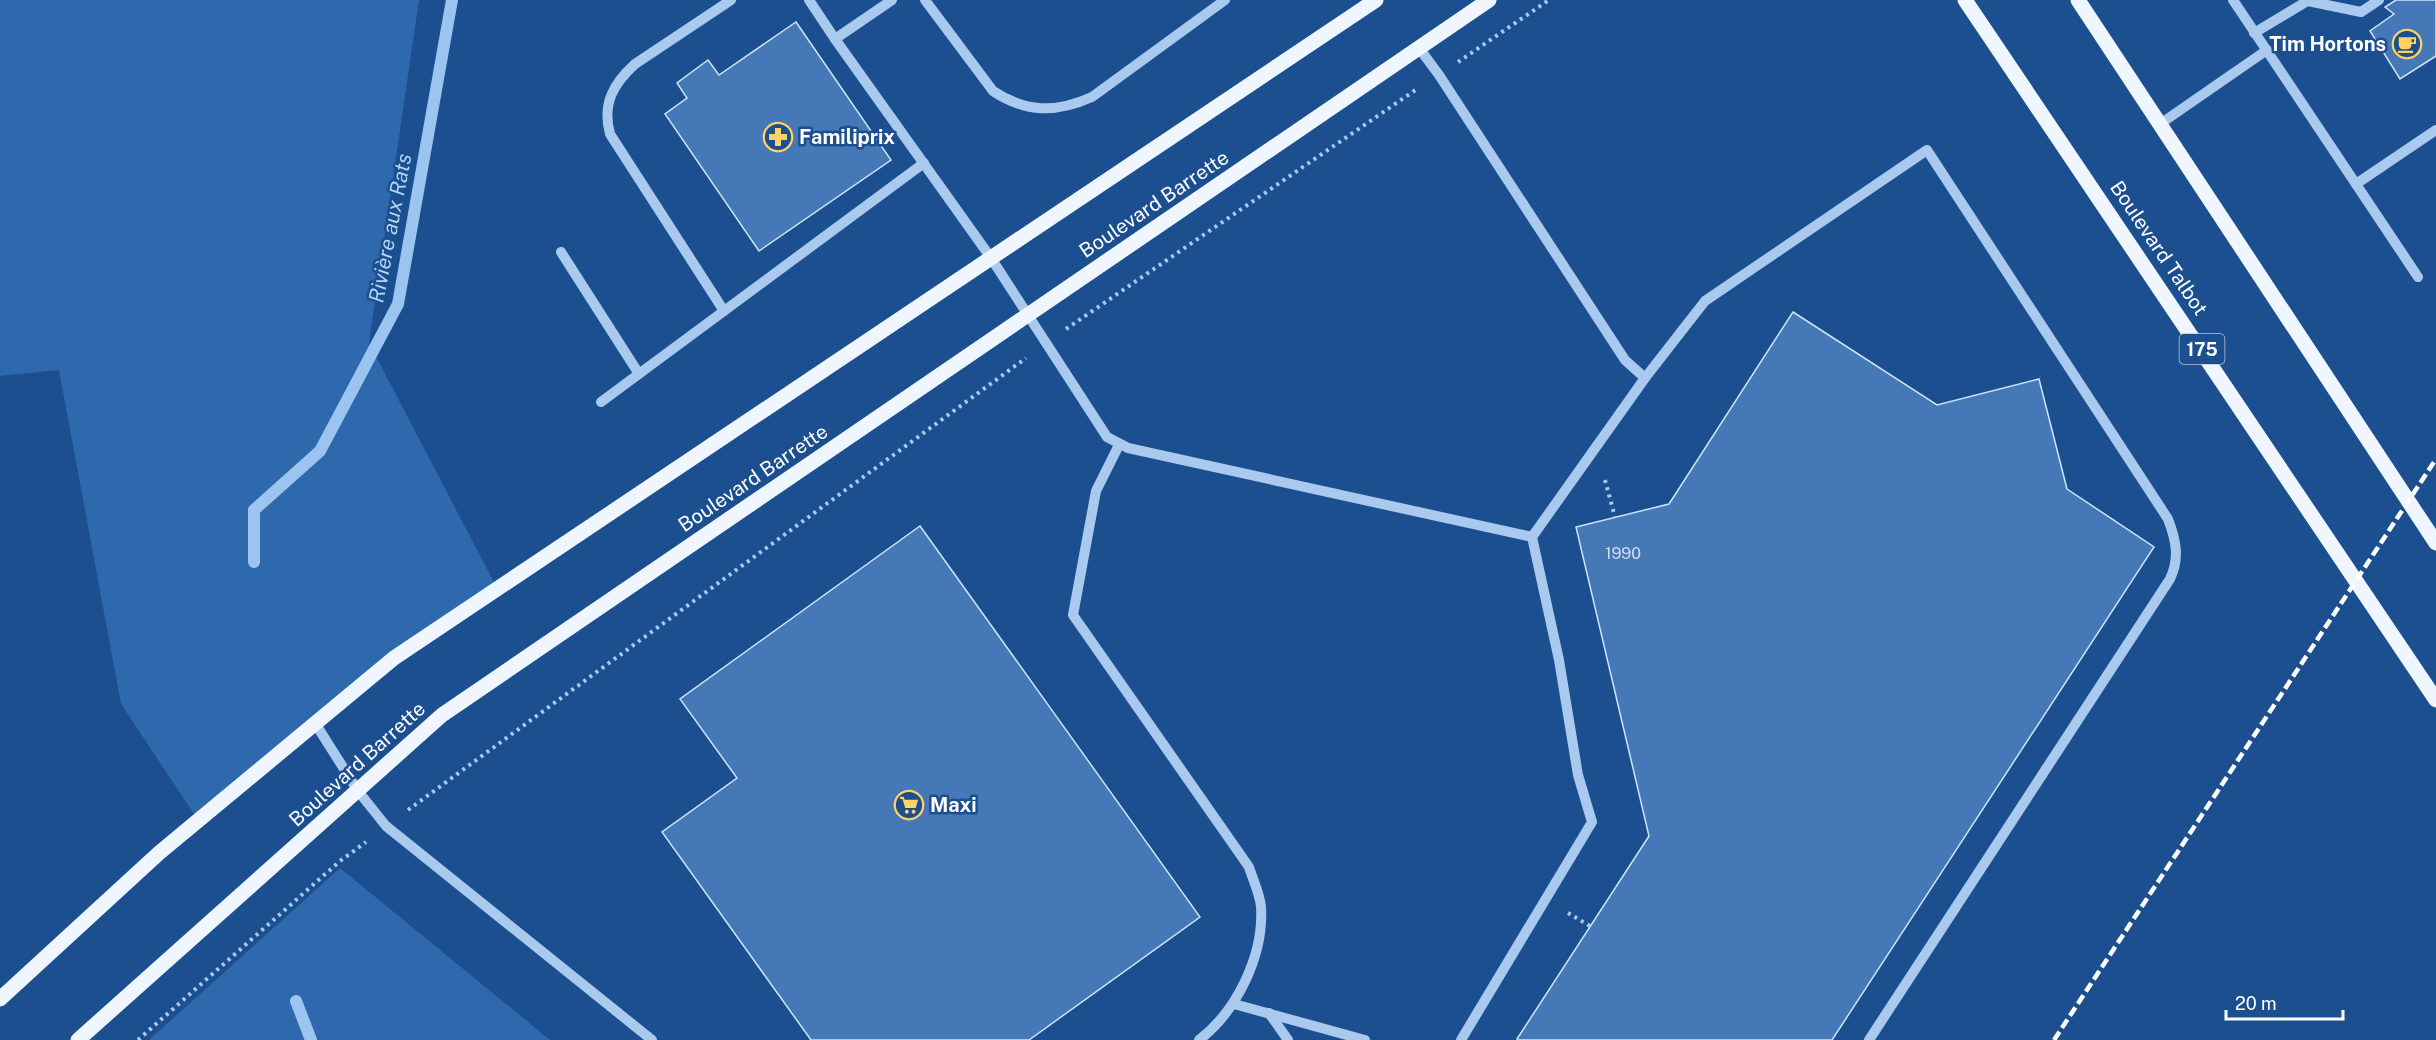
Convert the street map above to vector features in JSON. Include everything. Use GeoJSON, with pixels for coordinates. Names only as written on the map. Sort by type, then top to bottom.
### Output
{"type":"FeatureCollection","features":[{"type":"Feature","properties":{"kind":"main road"},"geometry":{"type":"LineString","coordinates":[[0,999],[159,853],[394,658],[1376,0]]}},
{"type":"Feature","properties":{"kind":"main road","name":"Boulevard Barrette"},"geometry":{"type":"LineString","coordinates":[[78,1040],[442,716],[1489,0]]}},
{"type":"Feature","properties":{"kind":"main road","name":"Boulevard Talbot"},"geometry":{"type":"LineString","coordinates":[[1965,0],[2436,700]]}},
{"type":"Feature","properties":{"kind":"main road"},"geometry":{"type":"LineString","coordinates":[[2078,0],[2436,543]]}},
{"type":"Feature","properties":{"kind":"lane"},"geometry":{"type":"LineString","coordinates":[[724,310],[610,134],[606,120],[606,107],[622,76],[635,64],[731,0]]}},
{"type":"Feature","properties":{"kind":"lane"},"geometry":{"type":"LineString","coordinates":[[809,0],[991,258],[1048,342],[1107,436],[1119,445],[1532,537]]}},
{"type":"Feature","properties":{"kind":"lane"},"geometry":{"type":"LineString","coordinates":[[835,39],[892,0]]}},
{"type":"Feature","properties":{"kind":"lane"},"geometry":{"type":"LineString","coordinates":[[925,0],[993,91],[1008,101],[1034,109],[1072,106],[1092,97],[1225,0]]}},
{"type":"Feature","properties":{"kind":"lane"},"geometry":{"type":"LineString","coordinates":[[2233,0],[2418,277]]}},
{"type":"Feature","properties":{"kind":"lane"},"geometry":{"type":"LineString","coordinates":[[2254,33],[2309,0],[2361,12],[2379,0]]}},
{"type":"Feature","properties":{"kind":"lane"},"geometry":{"type":"LineString","coordinates":[[1419,48],[1439,75],[1625,360],[1645,378]]}},
{"type":"Feature","properties":{"kind":"lane"},"geometry":{"type":"LineString","coordinates":[[2160,124],[2267,50]]}},
{"type":"Feature","properties":{"kind":"lane"},"geometry":{"type":"LineString","coordinates":[[2356,184],[2436,130]]}},
{"type":"Feature","properties":{"kind":"lane"},"geometry":{"type":"LineString","coordinates":[[1461,1040],[1592,822],[1578,775],[1559,660],[1532,537],[1645,378],[1705,301],[1927,150],[2168,519],[2174,536],[2176,566],[2170,579],[1869,1040]]}},
{"type":"Feature","properties":{"kind":"lane"},"geometry":{"type":"LineString","coordinates":[[601,402],[924,163]]}},
{"type":"Feature","properties":{"kind":"lane"},"geometry":{"type":"LineString","coordinates":[[561,252],[639,374]]}},
{"type":"Feature","properties":{"kind":"lane"},"geometry":{"type":"LineString","coordinates":[[1119,445],[1096,491],[1073,615],[1249,867],[1261,905],[1260,927],[1253,958],[1234,1004],[1220,1022],[1199,1040]]}},
{"type":"Feature","properties":{"kind":"lane"},"geometry":{"type":"LineString","coordinates":[[315,723],[358,791],[386,826],[652,1040]]}},
{"type":"Feature","properties":{"kind":"lane"},"geometry":{"type":"LineString","coordinates":[[1234,1004],[1365,1040]]}},
{"type":"Feature","properties":{"kind":"lane"},"geometry":{"type":"LineString","coordinates":[[1269,1013],[1288,1040]]}},
{"type":"Feature","properties":{"kind":"path"},"geometry":{"type":"LineString","coordinates":[[138,1040],[340,861],[386,826],[1107,299],[1549,0]]}},
{"type":"Feature","properties":{"kind":"shaded area"},"geometry":{"type":"Polygon","coordinates":[[[0,0],[419,0],[369,343],[497,588],[394,658],[198,820],[121,704],[59,370],[0,376],[0,0]]]}},
{"type":"Feature","properties":{"kind":"shaded area"},"geometry":{"type":"Polygon","coordinates":[[[340,868],[550,1040],[149,1040],[340,868]]]}},
{"type":"Feature","properties":{"kind":"building","name":"Tim Hortons"},"geometry":{"type":"Polygon","coordinates":[[[2396,0],[2436,0],[2436,56],[2400,79],[2370,31],[2394,14],[2385,7],[2396,0]]]}},
{"type":"Feature","properties":{"kind":"building","name":"Familiprix"},"geometry":{"type":"Polygon","coordinates":[[[796,22],[891,160],[759,251],[665,114],[687,98],[677,83],[708,60],[719,75],[796,22]]]}},
{"type":"Feature","properties":{"kind":"building"},"geometry":{"type":"Polygon","coordinates":[[[1793,312],[1937,405],[2039,379],[2067,489],[2154,547],[1832,1040],[1518,1040],[1649,836],[1576,527],[1669,504],[1793,312]]]}},
{"type":"Feature","properties":{"kind":"building","name":"Maxi"},"geometry":{"type":"Polygon","coordinates":[[[920,526],[1200,917],[1029,1040],[811,1040],[662,832],[737,778],[680,699],[920,526]]]}},
{"type":"Feature","properties":{"kind":"waterway","name":"Rivière aux Rats"},"geometry":{"type":"LineString","coordinates":[[254,562],[254,510],[320,451],[398,304],[452,0]]}},
{"type":"Feature","properties":{"kind":"waterway","name":"Rivière aux Rats"},"geometry":{"type":"LineString","coordinates":[[296,1001],[311,1040]]}},
{"type":"Feature","properties":{"kind":"railway"},"geometry":{"type":"LineString","coordinates":[[2054,1040],[2436,459]]}},
{"type":"Feature","properties":{"kind":"place","name":"Tim Hortons"},"geometry":{"type":"Point","coordinates":[2407,44]}},
{"type":"Feature","properties":{"kind":"place","name":"Familiprix"},"geometry":{"type":"Point","coordinates":[778,137]}},
{"type":"Feature","properties":{"kind":"place","name":"Maxi"},"geometry":{"type":"Point","coordinates":[909,805]}}]}
